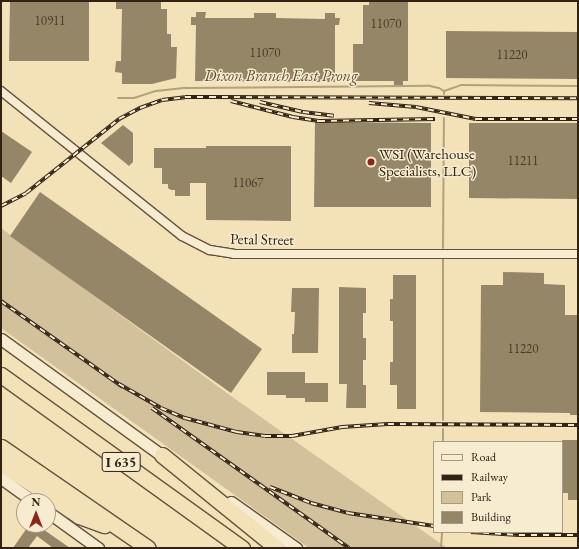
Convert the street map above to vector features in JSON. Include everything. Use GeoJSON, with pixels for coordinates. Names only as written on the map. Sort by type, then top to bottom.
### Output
{"type":"FeatureCollection","features":[{"type":"Feature","properties":{"kind":"highway","name":"I 635"},"geometry":{"type":"LineString","coordinates":[[1,375],[242,548]]}},
{"type":"Feature","properties":{"kind":"highway"},"geometry":{"type":"LineString","coordinates":[[1,447],[127,532],[148,548]]}},
{"type":"Feature","properties":{"kind":"highway"},"geometry":{"type":"LineString","coordinates":[[162,455],[276,548]]}},
{"type":"Feature","properties":{"kind":"highway"},"geometry":{"type":"LineString","coordinates":[[1,463],[79,516],[127,532]]}},
{"type":"Feature","properties":{"kind":"main road"},"geometry":{"type":"LineString","coordinates":[[1,339],[162,455],[296,548]]}},
{"type":"Feature","properties":{"kind":"main road"},"geometry":{"type":"LineString","coordinates":[[1,478],[22,493]]}},
{"type":"Feature","properties":{"kind":"main road"},"geometry":{"type":"LineString","coordinates":[[56,518],[98,548]]}},
{"type":"Feature","properties":{"kind":"street","name":"Petal Street"},"geometry":{"type":"LineString","coordinates":[[1,90],[182,236],[210,250],[234,254],[578,254]]}},
{"type":"Feature","properties":{"kind":"green space"},"geometry":{"type":"Polygon","coordinates":[[[1,228],[231,396],[447,548],[309,548],[1,328],[1,228]]]}},
{"type":"Feature","properties":{"kind":"building"},"geometry":{"type":"Polygon","coordinates":[[[10,1],[89,1],[89,61],[9,61],[10,1]]]}},
{"type":"Feature","properties":{"kind":"building"},"geometry":{"type":"Polygon","coordinates":[[[161,1],[161,9],[167,9],[167,34],[171,34],[171,47],[177,47],[176,78],[152,84],[122,84],[122,73],[115,72],[116,61],[121,61],[122,9],[116,9],[116,2],[161,1]]]}},
{"type":"Feature","properties":{"kind":"building"},"geometry":{"type":"Polygon","coordinates":[[[369,1],[408,1],[408,81],[403,81],[403,85],[394,85],[394,81],[353,81],[353,44],[363,44],[363,5],[369,5],[369,1]]]}},
{"type":"Feature","properties":{"kind":"building"},"geometry":{"type":"Polygon","coordinates":[[[196,12],[206,12],[205,18],[254,18],[254,13],[276,13],[276,18],[325,19],[325,13],[335,13],[335,18],[340,18],[339,25],[335,25],[335,82],[195,81],[196,25],[191,25],[191,17],[196,17],[196,12]]]}},
{"type":"Feature","properties":{"kind":"building"},"geometry":{"type":"Polygon","coordinates":[[[446,31],[578,32],[578,79],[446,78],[446,31]]]}},
{"type":"Feature","properties":{"kind":"building"},"geometry":{"type":"Polygon","coordinates":[[[315,122],[431,123],[431,207],[314,207],[315,122]]]}},
{"type":"Feature","properties":{"kind":"building"},"geometry":{"type":"Polygon","coordinates":[[[469,123],[578,123],[578,199],[469,198],[469,123]]]}},
{"type":"Feature","properties":{"kind":"building"},"geometry":{"type":"Polygon","coordinates":[[[123,125],[133,133],[133,162],[129,166],[101,143],[123,125]]]}},
{"type":"Feature","properties":{"kind":"building"},"geometry":{"type":"Polygon","coordinates":[[[1,131],[32,152],[11,183],[1,176],[1,131]]]}},
{"type":"Feature","properties":{"kind":"building"},"geometry":{"type":"Polygon","coordinates":[[[206,146],[291,146],[291,221],[206,220],[206,183],[190,183],[190,196],[175,196],[175,190],[168,188],[168,184],[162,184],[162,168],[154,168],[154,148],[206,148],[206,146]]]}},
{"type":"Feature","properties":{"kind":"building"},"geometry":{"type":"Polygon","coordinates":[[[40,192],[262,349],[231,393],[10,236],[40,192]]]}},
{"type":"Feature","properties":{"kind":"building"},"geometry":{"type":"Polygon","coordinates":[[[503,272],[544,273],[544,284],[565,285],[565,315],[578,315],[578,415],[570,415],[570,413],[480,412],[481,285],[503,285],[503,272]]]}},
{"type":"Feature","properties":{"kind":"building"},"geometry":{"type":"Polygon","coordinates":[[[393,275],[416,275],[416,409],[397,409],[397,385],[390,385],[390,362],[393,362],[393,321],[390,321],[390,299],[393,299],[393,275]]]}},
{"type":"Feature","properties":{"kind":"building"},"geometry":{"type":"Polygon","coordinates":[[[339,287],[366,288],[366,313],[363,313],[363,338],[366,338],[366,360],[363,360],[363,385],[366,385],[366,408],[346,408],[347,384],[339,384],[339,287]]]}},
{"type":"Feature","properties":{"kind":"building"},"geometry":{"type":"Polygon","coordinates":[[[292,288],[319,288],[318,353],[292,353],[292,334],[294,334],[295,312],[291,312],[292,288]]]}},
{"type":"Feature","properties":{"kind":"building"},"geometry":{"type":"Polygon","coordinates":[[[267,372],[305,372],[305,383],[328,383],[328,402],[305,402],[305,398],[286,398],[286,395],[267,395],[267,372]]]}},
{"type":"Feature","properties":{"kind":"building"},"geometry":{"type":"Polygon","coordinates":[[[578,440],[578,500],[568,500],[568,493],[563,493],[562,441],[578,440]]]}},
{"type":"Feature","properties":{"kind":"building"},"geometry":{"type":"Polygon","coordinates":[[[23,533],[48,533],[70,548],[53,548],[37,536],[28,548],[13,548],[23,533]]]}},
{"type":"Feature","properties":{"kind":"waterway","name":"Dixon Branch East Prong"},"geometry":{"type":"LineString","coordinates":[[444,91],[461,85],[578,86]]}},
{"type":"Feature","properties":{"kind":"waterway","name":"Dixon Branch East Prong"},"geometry":{"type":"LineString","coordinates":[[118,98],[134,98],[156,91],[186,88],[430,86],[439,88],[444,91],[444,94]]}},
{"type":"Feature","properties":{"kind":"waterway","name":"Dixon Branch East Prong"},"geometry":{"type":"LineString","coordinates":[[443,248],[444,118]]}},
{"type":"Feature","properties":{"kind":"waterway","name":"Dixon Branch East Prong"},"geometry":{"type":"LineString","coordinates":[[443,259],[443,420]]}},
{"type":"Feature","properties":{"kind":"waterway","name":"Dixon Branch East Prong"},"geometry":{"type":"LineString","coordinates":[[443,429],[443,441]]}},
{"type":"Feature","properties":{"kind":"waterway","name":"Dixon Branch East Prong"},"geometry":{"type":"LineString","coordinates":[[441,548],[442,533]]}},
{"type":"Feature","properties":{"kind":"railway"},"geometry":{"type":"LineString","coordinates":[[1,206],[26,193],[119,119],[140,108],[162,100],[185,97],[578,98]]}},
{"type":"Feature","properties":{"kind":"railway"},"geometry":{"type":"LineString","coordinates":[[231,101],[293,117],[319,121],[435,119]]}},
{"type":"Feature","properties":{"kind":"railway"},"geometry":{"type":"LineString","coordinates":[[260,102],[303,112],[334,116]]}},
{"type":"Feature","properties":{"kind":"railway"},"geometry":{"type":"LineString","coordinates":[[369,103],[416,107],[476,119],[578,119]]}},
{"type":"Feature","properties":{"kind":"railway"},"geometry":{"type":"LineString","coordinates":[[1,301],[123,387]]}},
{"type":"Feature","properties":{"kind":"railway"},"geometry":{"type":"LineString","coordinates":[[119,384],[161,408],[185,418],[237,432],[265,436],[292,436],[342,427],[388,424],[578,425]]}},
{"type":"Feature","properties":{"kind":"railway"},"geometry":{"type":"LineString","coordinates":[[152,408],[349,548]]}},
{"type":"Feature","properties":{"kind":"railway"},"geometry":{"type":"LineString","coordinates":[[270,487],[311,503],[348,513],[433,526]]}},
{"type":"Feature","properties":{"kind":"railway"},"geometry":{"type":"LineString","coordinates":[[487,533],[519,535],[578,535]]}},
{"type":"Feature","properties":{"kind":"place","name":"WSI (Warehouse Specialists, LLC)"},"geometry":{"type":"Point","coordinates":[371,162]}}]}
